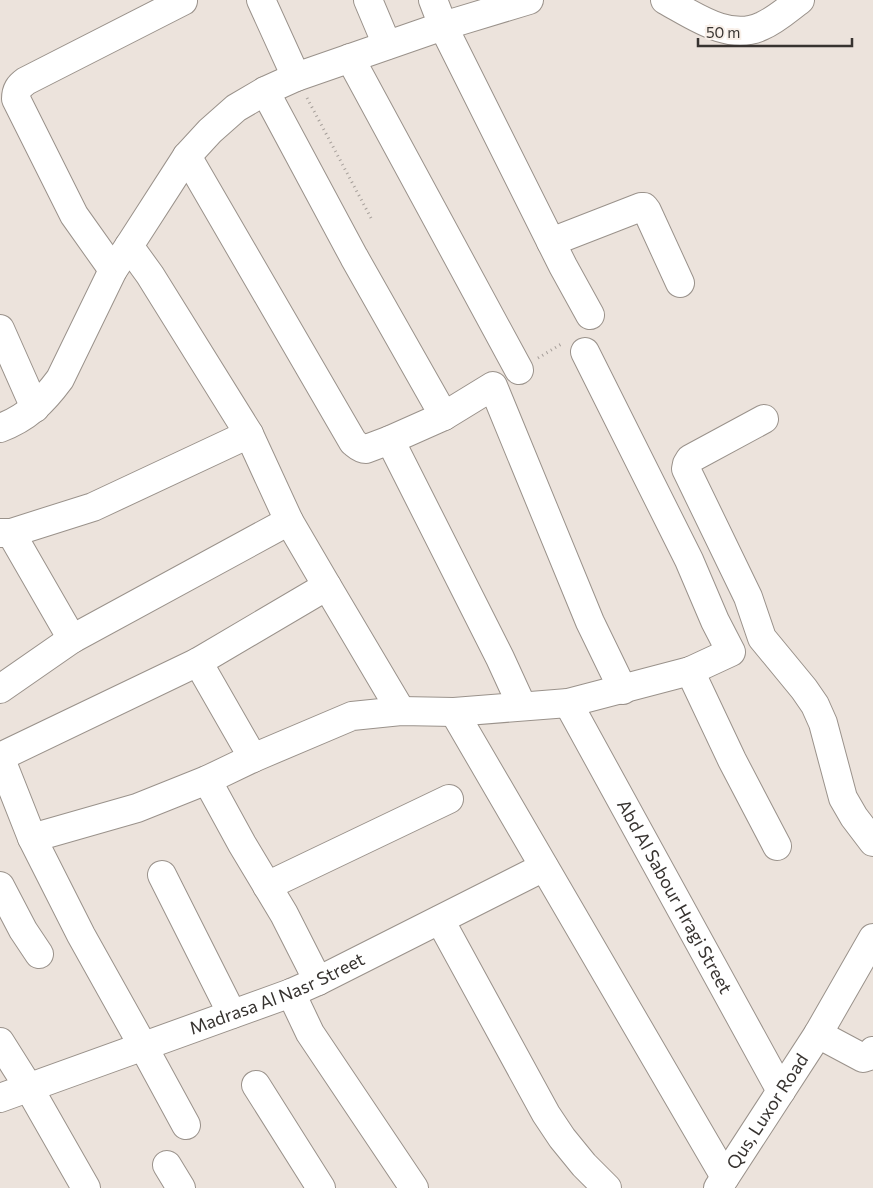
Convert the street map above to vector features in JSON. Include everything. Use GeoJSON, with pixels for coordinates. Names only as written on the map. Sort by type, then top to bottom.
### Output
{"type":"FeatureCollection","features":[{"type":"Feature","properties":{"kind":"street"},"geometry":{"type":"LineString","coordinates":[[261,0],[296,78]]}},
{"type":"Feature","properties":{"kind":"street"},"geometry":{"type":"LineString","coordinates":[[368,0],[387,45]]}},
{"type":"Feature","properties":{"kind":"street"},"geometry":{"type":"LineString","coordinates":[[433,0],[443,26],[551,242],[590,315]]}},
{"type":"Feature","properties":{"kind":"street"},"geometry":{"type":"LineString","coordinates":[[0,428],[13,423],[35,408],[49,394],[60,379],[113,270],[187,156],[210,131],[236,108],[265,91],[350,58],[443,26],[529,0]]}},
{"type":"Feature","properties":{"kind":"street"},"geometry":{"type":"LineString","coordinates":[[665,0],[723,29],[742,31],[760,27],[777,18],[800,0]]}},
{"type":"Feature","properties":{"kind":"street"},"geometry":{"type":"LineString","coordinates":[[113,270],[74,216],[16,99],[16,92],[26,81],[183,1]]}},
{"type":"Feature","properties":{"kind":"street"},"geometry":{"type":"LineString","coordinates":[[350,58],[518,370]]}},
{"type":"Feature","properties":{"kind":"street"},"geometry":{"type":"LineString","coordinates":[[265,91],[354,257],[444,416]]}},
{"type":"Feature","properties":{"kind":"street"},"geometry":{"type":"LineString","coordinates":[[187,156],[353,442],[362,449],[390,440],[444,416],[493,386],[590,622],[623,690]]}},
{"type":"Feature","properties":{"kind":"street"},"geometry":{"type":"LineString","coordinates":[[551,242],[644,207],[680,283]]}},
{"type":"Feature","properties":{"kind":"street"},"geometry":{"type":"LineString","coordinates":[[129,246],[150,275],[249,434],[289,521],[401,711]]}},
{"type":"Feature","properties":{"kind":"street"},"geometry":{"type":"LineString","coordinates":[[0,328],[35,408]]}},
{"type":"Feature","properties":{"kind":"street"},"geometry":{"type":"LineString","coordinates":[[584,352],[689,560],[715,621],[731,652]]}},
{"type":"Feature","properties":{"kind":"street"},"geometry":{"type":"LineString","coordinates":[[764,419],[690,459],[686,469],[748,597],[762,638],[815,705],[823,722],[843,798],[854,817],[873,842]]}},
{"type":"Feature","properties":{"kind":"street"},"geometry":{"type":"LineString","coordinates":[[72,639],[6,533],[93,507],[249,434]]}},
{"type":"Feature","properties":{"kind":"street"},"geometry":{"type":"LineString","coordinates":[[390,440],[500,658],[522,706]]}},
{"type":"Feature","properties":{"kind":"street"},"geometry":{"type":"LineString","coordinates":[[0,689],[72,639],[289,521]]}},
{"type":"Feature","properties":{"kind":"street"},"geometry":{"type":"LineString","coordinates":[[186,1125],[81,935],[32,838],[0,757],[198,662],[327,586]]}},
{"type":"Feature","properties":{"kind":"street"},"geometry":{"type":"LineString","coordinates":[[32,838],[137,808],[207,780],[253,758],[352,716],[401,711],[454,712],[568,703],[690,671],[762,638]]}},
{"type":"Feature","properties":{"kind":"street"},"geometry":{"type":"LineString","coordinates":[[198,662],[253,758]]}},
{"type":"Feature","properties":{"kind":"street"},"geometry":{"type":"LineString","coordinates":[[690,671],[732,760],[778,846]]}},
{"type":"Feature","properties":{"kind":"street","name":"Abd Al Sabour Hragi Street"},"geometry":{"type":"LineString","coordinates":[[568,703],[781,1091]]}},
{"type":"Feature","properties":{"kind":"street"},"geometry":{"type":"LineString","coordinates":[[454,712],[544,867],[722,1183]]}},
{"type":"Feature","properties":{"kind":"street"},"geometry":{"type":"LineString","coordinates":[[207,780],[242,844],[284,914],[318,981]]}},
{"type":"Feature","properties":{"kind":"street"},"geometry":{"type":"LineString","coordinates":[[267,886],[449,798]]}},
{"type":"Feature","properties":{"kind":"street","name":"Madrasa Al Nasr Street"},"geometry":{"type":"LineString","coordinates":[[0,1098],[291,993],[544,867]]}},
{"type":"Feature","properties":{"kind":"street"},"geometry":{"type":"LineString","coordinates":[[162,876],[232,1014]]}},
{"type":"Feature","properties":{"kind":"street"},"geometry":{"type":"LineString","coordinates":[[0,886],[23,930],[39,954]]}},
{"type":"Feature","properties":{"kind":"street"},"geometry":{"type":"LineString","coordinates":[[440,920],[546,1114],[562,1138],[584,1165],[607,1188]]}},
{"type":"Feature","properties":{"kind":"street","name":"Qus, Luxor Road"},"geometry":{"type":"LineString","coordinates":[[722,1183],[818,1034],[873,938]]}},
{"type":"Feature","properties":{"kind":"street"},"geometry":{"type":"LineString","coordinates":[[291,993],[310,1034],[414,1188]]}},
{"type":"Feature","properties":{"kind":"street","name":"Qus, Luxor Road"},"geometry":{"type":"LineString","coordinates":[[818,1034],[865,1053]]}},
{"type":"Feature","properties":{"kind":"street"},"geometry":{"type":"LineString","coordinates":[[0,1042],[29,1088],[86,1188]]}},
{"type":"Feature","properties":{"kind":"street"},"geometry":{"type":"LineString","coordinates":[[256,1085],[320,1188]]}},
{"type":"Feature","properties":{"kind":"street"},"geometry":{"type":"LineString","coordinates":[[167,1165],[181,1188]]}},
{"type":"Feature","properties":{"kind":"path"},"geometry":{"type":"LineString","coordinates":[[296,78],[371,218]]}}]}
